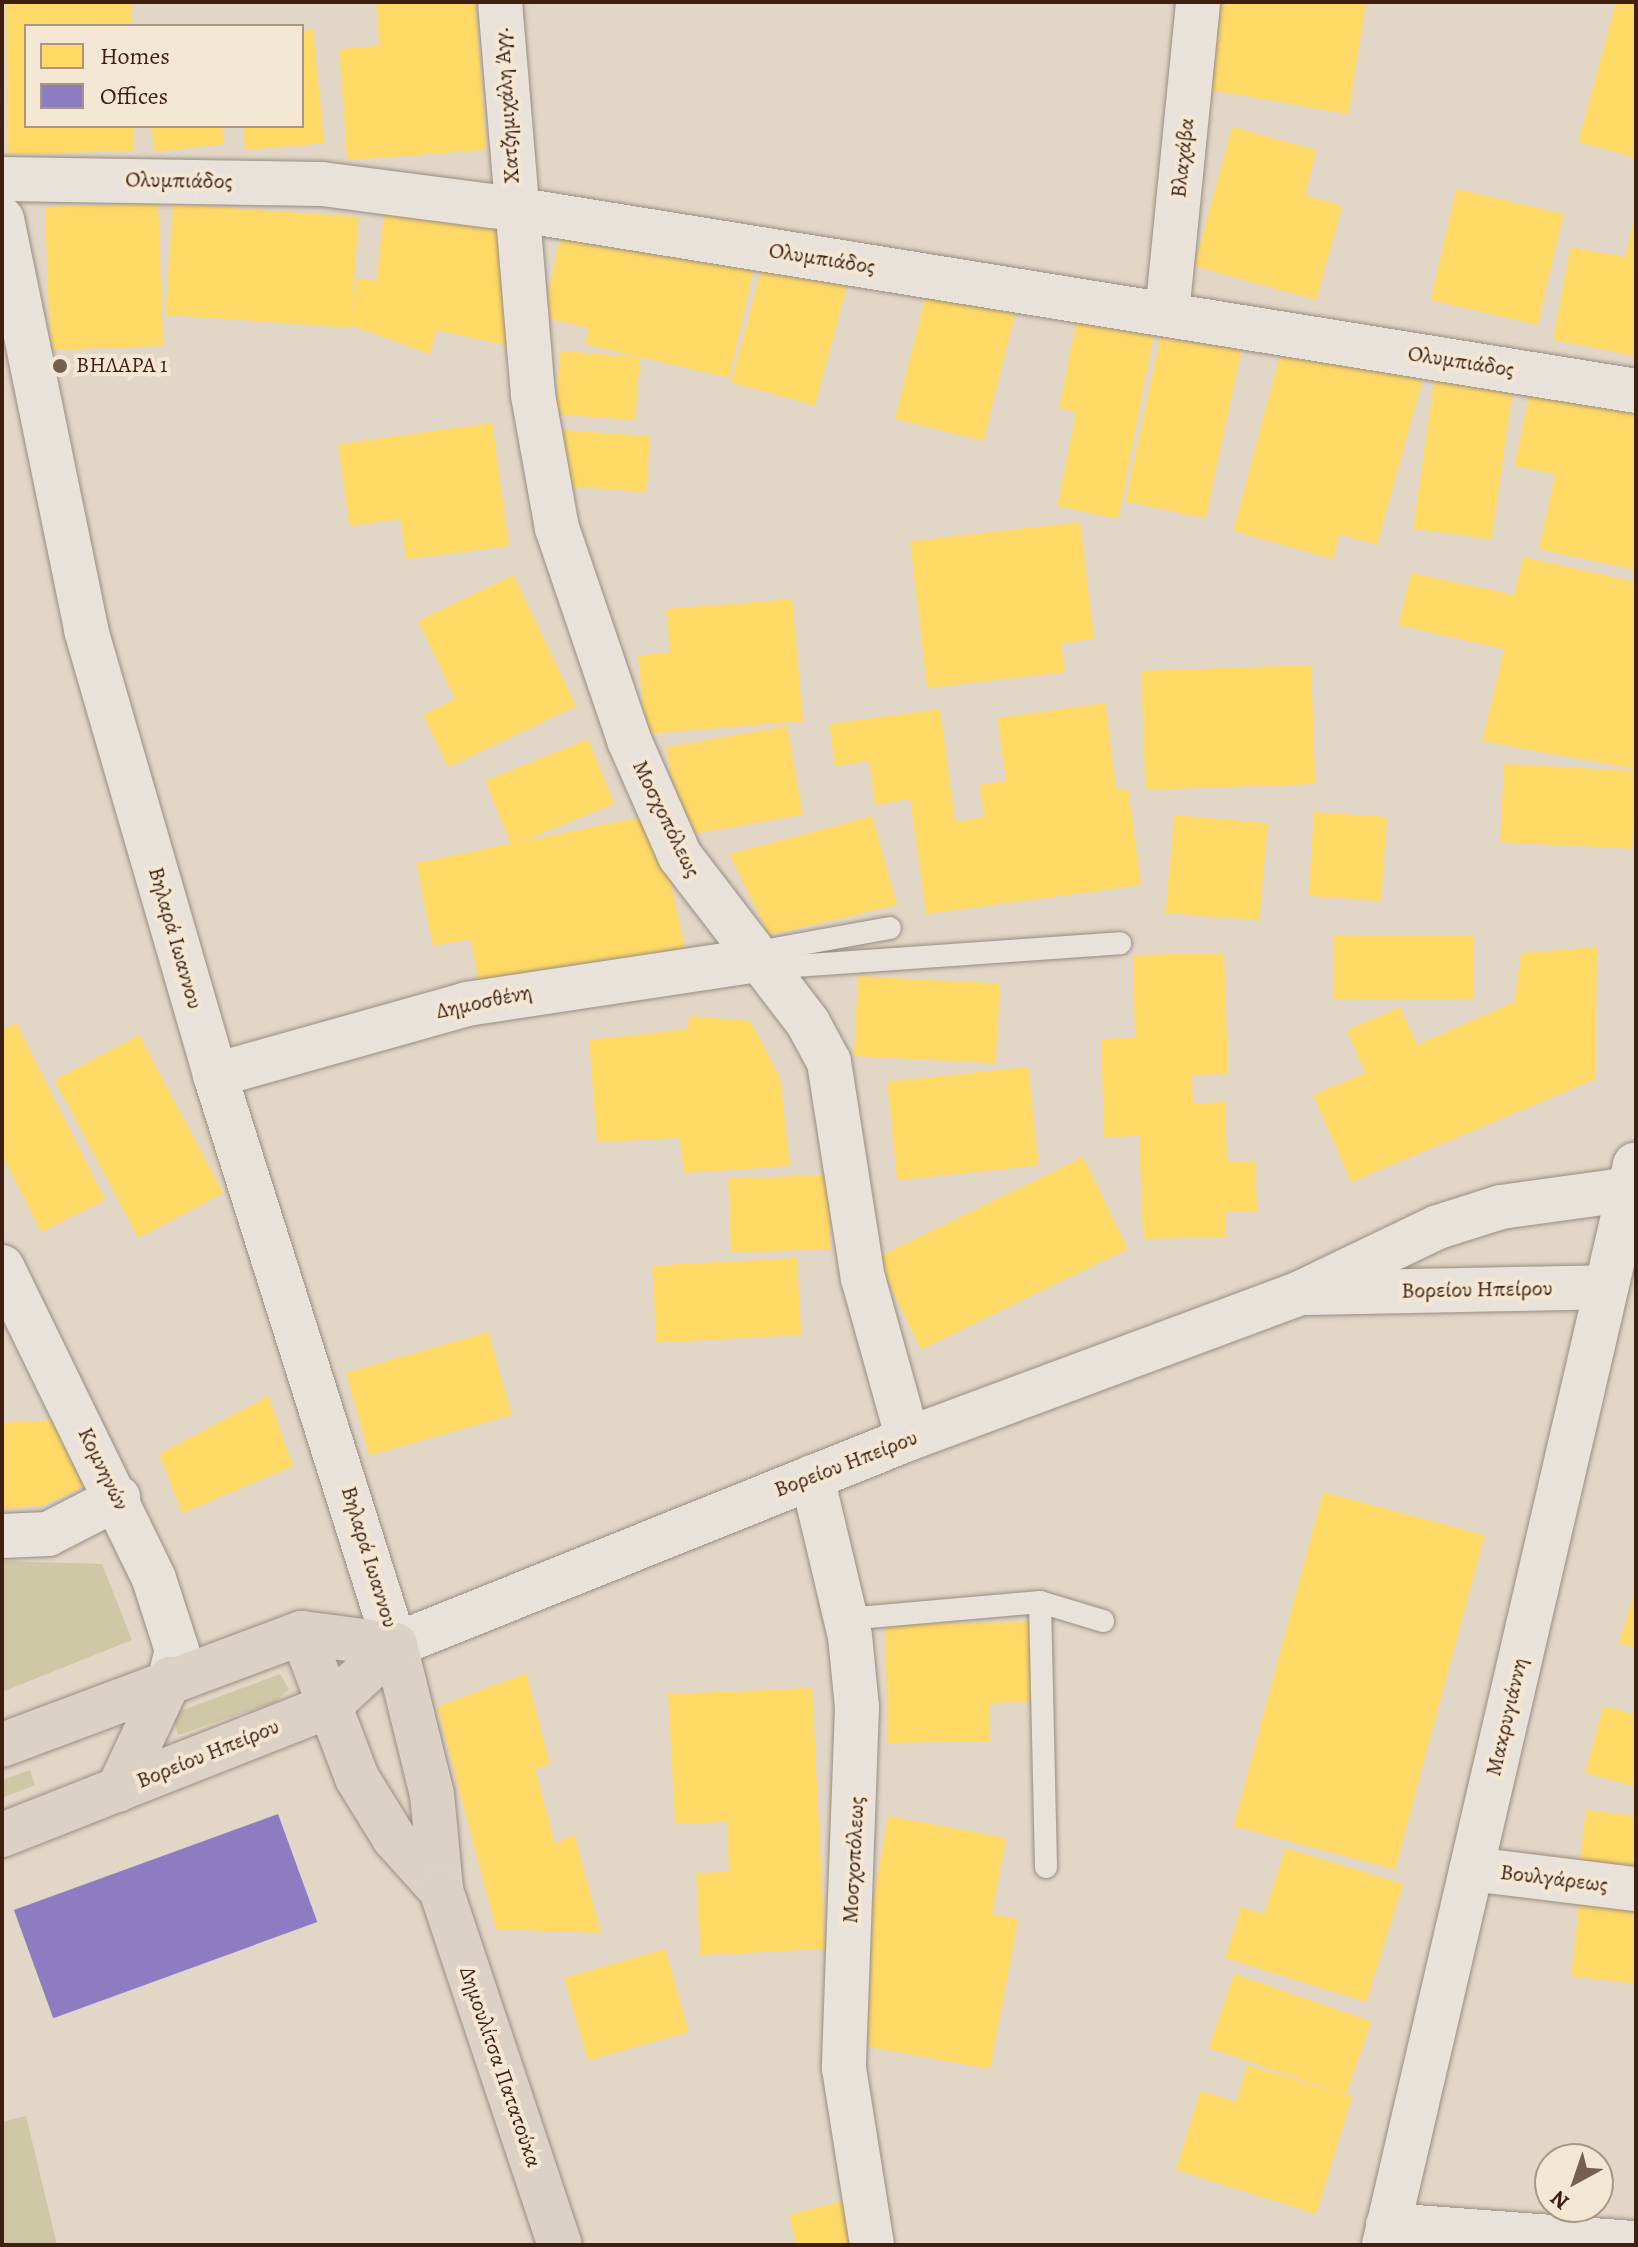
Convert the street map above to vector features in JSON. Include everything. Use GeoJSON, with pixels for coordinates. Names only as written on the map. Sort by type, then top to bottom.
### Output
{"type":"FeatureCollection","features":[{"type":"Feature","properties":{"kind":"main road","name":"Βορείου Ηπείρου"},"geometry":{"type":"LineString","coordinates":[[2,1745],[170,1679],[302,1633],[395,1645]]}},
{"type":"Feature","properties":{"kind":"main road","name":"Δημουλίτσα Πατατούκα"},"geometry":{"type":"LineString","coordinates":[[302,1633],[371,1806],[441,1890]]}},
{"type":"Feature","properties":{"kind":"main road","name":"Βορείου Ηπείρου"},"geometry":{"type":"LineString","coordinates":[[2,1835],[329,1706],[395,1645]]}},
{"type":"Feature","properties":{"kind":"main road","name":"Δημουλίτσα Πατατούκα"},"geometry":{"type":"LineString","coordinates":[[395,1645],[432,1794],[441,1890],[560,2245]]}},
{"type":"Feature","properties":{"kind":"main road"},"geometry":{"type":"LineString","coordinates":[[118,1790],[170,1679]]}},
{"type":"Feature","properties":{"kind":"street","name":"Χατζημιχάλη Άγγ."},"geometry":{"type":"LineString","coordinates":[[500,2],[514,209]]}},
{"type":"Feature","properties":{"kind":"street","name":"Βλαχάβα"},"geometry":{"type":"LineString","coordinates":[[1167,314],[1198,2]]}},
{"type":"Feature","properties":{"kind":"street","name":"Ολυμπιάδος"},"geometry":{"type":"LineString","coordinates":[[2,179],[322,184],[514,209],[1636,391]]}},
{"type":"Feature","properties":{"kind":"street","name":"Μοσχοπόλεως"},"geometry":{"type":"LineString","coordinates":[[514,209],[536,422],[573,579],[668,833],[696,882],[759,961],[829,1062],[863,1278],[908,1439]]}},
{"type":"Feature","properties":{"kind":"street","name":"Βηλαρά Ιωαννου"},"geometry":{"type":"LineString","coordinates":[[2,219],[67,558],[215,1075],[395,1645]]}},
{"type":"Feature","properties":{"kind":"street","name":"Δημοσθένη"},"geometry":{"type":"LineString","coordinates":[[215,1075],[467,1004],[759,961]]}},
{"type":"Feature","properties":{"kind":"street","name":"Βορείου Ηπείρου"},"geometry":{"type":"LineString","coordinates":[[395,1645],[908,1439],[1300,1293],[1438,1227],[1501,1207],[1633,1176]]}},
{"type":"Feature","properties":{"kind":"street","name":"Μακρυγιάννη"},"geometry":{"type":"LineString","coordinates":[[1386,2235],[1619,1262],[1633,1176]]}},
{"type":"Feature","properties":{"kind":"street","name":"Βορείου Ηπείρου"},"geometry":{"type":"LineString","coordinates":[[1300,1293],[1619,1262]]}},
{"type":"Feature","properties":{"kind":"street","name":"Κομνηνών"},"geometry":{"type":"LineString","coordinates":[[2,1267],[118,1498],[170,1619],[177,1650],[170,1679]]}},
{"type":"Feature","properties":{"kind":"street","name":"Μοσχοπόλεως"},"geometry":{"type":"LineString","coordinates":[[812,1477],[846,1619],[858,1798],[844,2068],[872,2245]]}},
{"type":"Feature","properties":{"kind":"street"},"geometry":{"type":"LineString","coordinates":[[2,1536],[48,1534],[118,1498]]}},
{"type":"Feature","properties":{"kind":"street","name":"Βουλγάρεως"},"geometry":{"type":"LineString","coordinates":[[1472,1869],[1636,1889]]}},
{"type":"Feature","properties":{"kind":"street"},"geometry":{"type":"LineString","coordinates":[[1386,2235],[1636,2243]]}},
{"type":"Feature","properties":{"kind":"lane"},"geometry":{"type":"LineString","coordinates":[[759,961],[890,928]]}},
{"type":"Feature","properties":{"kind":"lane","name":"Δημοσθένη"},"geometry":{"type":"LineString","coordinates":[[759,961],[1120,943]]}},
{"type":"Feature","properties":{"kind":"lane"},"geometry":{"type":"LineString","coordinates":[[846,1619],[1040,1602],[1103,1621]]}},
{"type":"Feature","properties":{"kind":"lane"},"geometry":{"type":"LineString","coordinates":[[1040,1602],[1046,1867]]}},
{"type":"Feature","properties":{"kind":"shaded area"},"geometry":{"type":"Polygon","coordinates":[[[2,1561],[102,1564],[132,1640],[2,1692],[2,1561]]]}},
{"type":"Feature","properties":{"kind":"shaded area"},"geometry":{"type":"Polygon","coordinates":[[[280,1674],[289,1689],[275,1702],[178,1735],[172,1714],[280,1674]]]}},
{"type":"Feature","properties":{"kind":"shaded area"},"geometry":{"type":"Polygon","coordinates":[[[30,1770],[35,1785],[2,1798],[2,1780],[30,1770]]]}},
{"type":"Feature","properties":{"kind":"shaded area"},"geometry":{"type":"Polygon","coordinates":[[[26,2116],[57,2245],[2,2245],[2,2122],[26,2116]]]}},
{"type":"Feature","properties":{"kind":"building: Homes"},"geometry":{"type":"Polygon","coordinates":[[[6,2],[131,2],[131,24],[24,24],[24,128],[133,128],[134,151],[8,154],[6,2]]]}},
{"type":"Feature","properties":{"kind":"building: Homes"},"geometry":{"type":"Polygon","coordinates":[[[376,2],[475,2],[486,150],[347,160],[339,49],[379,46],[376,2]]]}},
{"type":"Feature","properties":{"kind":"building: Homes"},"geometry":{"type":"Polygon","coordinates":[[[1218,2],[1366,2],[1348,114],[1204,89],[1218,2]]]}},
{"type":"Feature","properties":{"kind":"building: Homes"},"geometry":{"type":"Polygon","coordinates":[[[1616,2],[1636,2],[1636,158],[1578,142],[1616,2]]]}},
{"type":"Feature","properties":{"kind":"building: Homes"},"geometry":{"type":"Polygon","coordinates":[[[313,30],[324,143],[245,150],[243,128],[304,128],[304,31],[313,30]]]}},
{"type":"Feature","properties":{"kind":"building: Homes"},"geometry":{"type":"Polygon","coordinates":[[[1232,127],[1316,150],[1305,195],[1342,206],[1316,300],[1194,266],[1232,127]]]}},
{"type":"Feature","properties":{"kind":"building: Homes"},"geometry":{"type":"Polygon","coordinates":[[[151,128],[222,128],[224,144],[154,152],[151,128]]]}},
{"type":"Feature","properties":{"kind":"building: Homes"},"geometry":{"type":"Polygon","coordinates":[[[1456,189],[1563,214],[1538,325],[1430,300],[1456,189]]]}},
{"type":"Feature","properties":{"kind":"building: Homes"},"geometry":{"type":"Polygon","coordinates":[[[158,203],[163,346],[50,350],[45,207],[158,203]]]}},
{"type":"Feature","properties":{"kind":"building: Homes"},"geometry":{"type":"Polygon","coordinates":[[[173,204],[359,217],[351,328],[165,315],[173,204]]]}},
{"type":"Feature","properties":{"kind":"building: Homes"},"geometry":{"type":"Polygon","coordinates":[[[505,205],[513,347],[436,330],[430,354],[350,325],[357,278],[376,281],[384,213],[505,205]]]}},
{"type":"Feature","properties":{"kind":"building: Homes"},"geometry":{"type":"Polygon","coordinates":[[[1636,208],[1636,356],[1553,340],[1570,247],[1625,257],[1636,208]]]}},
{"type":"Feature","properties":{"kind":"building: Homes"},"geometry":{"type":"Polygon","coordinates":[[[563,226],[753,271],[729,378],[585,344],[588,328],[542,317],[563,226]]]}},
{"type":"Feature","properties":{"kind":"building: Homes"},"geometry":{"type":"Polygon","coordinates":[[[764,259],[848,282],[815,405],[731,383],[764,259]]]}},
{"type":"Feature","properties":{"kind":"building: Homes"},"geometry":{"type":"Polygon","coordinates":[[[927,290],[1015,312],[983,441],[895,419],[927,290]]]}},
{"type":"Feature","properties":{"kind":"building: Homes"},"geometry":{"type":"Polygon","coordinates":[[[1078,312],[1155,327],[1118,519],[1057,506],[1076,412],[1059,408],[1078,312]]]}},
{"type":"Feature","properties":{"kind":"building: Homes"},"geometry":{"type":"Polygon","coordinates":[[[1161,333],[1241,350],[1205,518],[1125,501],[1161,333]]]}},
{"type":"Feature","properties":{"kind":"building: Homes"},"geometry":{"type":"Polygon","coordinates":[[[1283,343],[1422,381],[1377,545],[1339,534],[1333,559],[1233,531],[1283,343]]]}},
{"type":"Feature","properties":{"kind":"building: Homes"},"geometry":{"type":"Polygon","coordinates":[[[560,351],[640,357],[635,420],[555,414],[560,351]]]}},
{"type":"Feature","properties":{"kind":"building: Homes"},"geometry":{"type":"Polygon","coordinates":[[[1435,373],[1513,384],[1491,539],[1413,528],[1435,373]]]}},
{"type":"Feature","properties":{"kind":"building: Homes"},"geometry":{"type":"Polygon","coordinates":[[[1533,378],[1636,400],[1636,570],[1539,549],[1555,474],[1514,466],[1533,378]]]}},
{"type":"Feature","properties":{"kind":"building: Homes"},"geometry":{"type":"Polygon","coordinates":[[[492,423],[509,546],[406,559],[400,519],[349,526],[338,444],[492,423]]]}},
{"type":"Feature","properties":{"kind":"building: Homes"},"geometry":{"type":"Polygon","coordinates":[[[562,430],[650,436],[646,492],[558,486],[562,430]]]}},
{"type":"Feature","properties":{"kind":"building: Homes"},"geometry":{"type":"Polygon","coordinates":[[[1080,522],[1094,639],[1061,643],[1065,672],[927,688],[910,541],[1080,522]]]}},
{"type":"Feature","properties":{"kind":"building: Homes"},"geometry":{"type":"Polygon","coordinates":[[[1523,557],[1636,582],[1636,769],[1482,741],[1504,649],[1398,625],[1411,573],[1514,595],[1523,557]]]}},
{"type":"Feature","properties":{"kind":"building: Homes"},"geometry":{"type":"Polygon","coordinates":[[[513,575],[576,706],[448,767],[423,715],[455,699],[418,621],[513,575]]]}},
{"type":"Feature","properties":{"kind":"building: Homes"},"geometry":{"type":"Polygon","coordinates":[[[792,599],[803,721],[645,734],[638,656],[670,652],[666,609],[792,599]]]}},
{"type":"Feature","properties":{"kind":"building: Homes"},"geometry":{"type":"Polygon","coordinates":[[[1311,665],[1315,784],[1145,790],[1141,671],[1311,665]]]}},
{"type":"Feature","properties":{"kind":"building: Homes"},"geometry":{"type":"Polygon","coordinates":[[[1105,703],[1116,790],[1128,789],[1141,885],[926,914],[910,799],[875,805],[869,761],[835,766],[829,724],[940,709],[955,822],[984,817],[979,785],[1006,781],[997,718],[1105,703]]]}},
{"type":"Feature","properties":{"kind":"building: Homes"},"geometry":{"type":"Polygon","coordinates":[[[787,726],[803,815],[681,836],[666,747],[787,726]]]}},
{"type":"Feature","properties":{"kind":"building: Homes"},"geometry":{"type":"Polygon","coordinates":[[[588,739],[614,804],[511,845],[485,781],[588,739]]]}},
{"type":"Feature","properties":{"kind":"building: Homes"},"geometry":{"type":"Polygon","coordinates":[[[1504,764],[1636,771],[1632,849],[1500,842],[1504,764]]]}},
{"type":"Feature","properties":{"kind":"building: Homes"},"geometry":{"type":"Polygon","coordinates":[[[1314,812],[1387,817],[1381,901],[1308,896],[1314,812]]]}},
{"type":"Feature","properties":{"kind":"building: Homes"},"geometry":{"type":"Polygon","coordinates":[[[656,814],[685,949],[481,992],[470,939],[433,946],[416,863],[656,814]]]}},
{"type":"Feature","properties":{"kind":"building: Homes"},"geometry":{"type":"Polygon","coordinates":[[[1174,815],[1268,823],[1259,921],[1165,913],[1174,815]]]}},
{"type":"Feature","properties":{"kind":"building: Homes"},"geometry":{"type":"Polygon","coordinates":[[[872,816],[897,905],[769,935],[729,854],[872,816]]]}},
{"type":"Feature","properties":{"kind":"building: Homes"},"geometry":{"type":"Polygon","coordinates":[[[1333,936],[1474,936],[1474,999],[1333,999],[1333,936]]]}},
{"type":"Feature","properties":{"kind":"building: Homes"},"geometry":{"type":"Polygon","coordinates":[[[1597,947],[1595,1079],[1351,1182],[1313,1095],[1365,1073],[1347,1030],[1400,1007],[1417,1045],[1514,1002],[1521,953],[1597,947]]]}},
{"type":"Feature","properties":{"kind":"building: Homes"},"geometry":{"type":"Polygon","coordinates":[[[1224,953],[1228,1074],[1191,1075],[1193,1104],[1225,1102],[1227,1161],[1255,1161],[1257,1211],[1225,1211],[1225,1237],[1143,1239],[1139,1136],[1104,1137],[1101,1039],[1135,1038],[1133,955],[1224,953]]]}},
{"type":"Feature","properties":{"kind":"building: Homes"},"geometry":{"type":"Polygon","coordinates":[[[858,976],[1000,983],[996,1063],[854,1056],[858,976]]]}},
{"type":"Feature","properties":{"kind":"building: Homes"},"geometry":{"type":"Polygon","coordinates":[[[689,1016],[750,1021],[780,1078],[790,1166],[684,1173],[679,1138],[597,1142],[589,1040],[688,1029],[689,1016]]]}},
{"type":"Feature","properties":{"kind":"building: Homes"},"geometry":{"type":"Polygon","coordinates":[[[16,1023],[105,1200],[41,1232],[2,1155],[2,1030],[16,1023]]]}},
{"type":"Feature","properties":{"kind":"building: Homes"},"geometry":{"type":"Polygon","coordinates":[[[139,1035],[223,1193],[138,1238],[54,1080],[139,1035]]]}},
{"type":"Feature","properties":{"kind":"building: Homes"},"geometry":{"type":"Polygon","coordinates":[[[1028,1067],[1038,1165],[897,1180],[887,1082],[1028,1067]]]}},
{"type":"Feature","properties":{"kind":"building: Homes"},"geometry":{"type":"Polygon","coordinates":[[[1083,1157],[1128,1249],[921,1350],[876,1258],[1083,1157]]]}},
{"type":"Feature","properties":{"kind":"building: Homes"},"geometry":{"type":"Polygon","coordinates":[[[828,1175],[831,1249],[731,1252],[728,1178],[828,1175]]]}},
{"type":"Feature","properties":{"kind":"building: Homes"},"geometry":{"type":"Polygon","coordinates":[[[797,1258],[801,1335],[656,1342],[652,1266],[797,1258]]]}},
{"type":"Feature","properties":{"kind":"building: Homes"},"geometry":{"type":"Polygon","coordinates":[[[488,1332],[512,1415],[369,1455],[346,1373],[488,1332]]]}},
{"type":"Feature","properties":{"kind":"building: Homes"},"geometry":{"type":"Polygon","coordinates":[[[268,1396],[293,1466],[182,1513],[159,1454],[268,1396]]]}},
{"type":"Feature","properties":{"kind":"building: Homes"},"geometry":{"type":"Polygon","coordinates":[[[52,1420],[83,1487],[43,1505],[2,1509],[2,1423],[52,1420]]]}},
{"type":"Feature","properties":{"kind":"building: Homes"},"geometry":{"type":"Polygon","coordinates":[[[1323,1492],[1484,1535],[1395,1869],[1233,1826],[1323,1492]]]}},
{"type":"Feature","properties":{"kind":"building: Homes"},"geometry":{"type":"Polygon","coordinates":[[[1636,1589],[1636,1648],[1619,1643],[1636,1589]]]}},
{"type":"Feature","properties":{"kind":"building: Homes"},"geometry":{"type":"Polygon","coordinates":[[[1032,1622],[1034,1702],[989,1703],[990,1741],[888,1743],[885,1624],[1032,1622]]]}},
{"type":"Feature","properties":{"kind":"building: Homes"},"geometry":{"type":"Polygon","coordinates":[[[526,1673],[550,1765],[535,1769],[555,1844],[574,1834],[601,1933],[496,1929],[437,1707],[526,1673]]]}},
{"type":"Feature","properties":{"kind":"building: Homes"},"geometry":{"type":"Polygon","coordinates":[[[812,1688],[825,1949],[700,1955],[696,1873],[729,1872],[727,1822],[675,1824],[668,1694],[812,1688]]]}},
{"type":"Feature","properties":{"kind":"building: Homes"},"geometry":{"type":"Polygon","coordinates":[[[1603,1706],[1636,1715],[1636,1787],[1585,1773],[1603,1706]]]}},
{"type":"Feature","properties":{"kind":"building: Homes"},"geometry":{"type":"Polygon","coordinates":[[[1586,1810],[1636,1816],[1636,1883],[1578,1875],[1586,1810]]]}},
{"type":"Feature","properties":{"kind":"building: Homes"},"geometry":{"type":"Polygon","coordinates":[[[888,1816],[1006,1838],[992,1914],[1018,1919],[990,2069],[847,2043],[888,1816]]]}},
{"type":"Feature","properties":{"kind":"building: Homes"},"geometry":{"type":"Polygon","coordinates":[[[1285,1848],[1403,1884],[1366,2002],[1225,1958],[1241,1907],[1264,1914],[1285,1848]]]}},
{"type":"Feature","properties":{"kind":"building: Homes"},"geometry":{"type":"Polygon","coordinates":[[[1580,1893],[1636,1899],[1636,1984],[1571,1976],[1580,1893]]]}},
{"type":"Feature","properties":{"kind":"building: Homes"},"geometry":{"type":"Polygon","coordinates":[[[665,1949],[689,2032],[588,2061],[564,1978],[665,1949]]]}},
{"type":"Feature","properties":{"kind":"building: Homes"},"geometry":{"type":"Polygon","coordinates":[[[1234,1974],[1371,2021],[1346,2095],[1209,2048],[1234,1974]]]}},
{"type":"Feature","properties":{"kind":"building: Homes"},"geometry":{"type":"Polygon","coordinates":[[[1247,2065],[1352,2097],[1316,2214],[1176,2170],[1200,2091],[1236,2102],[1247,2065]]]}},
{"type":"Feature","properties":{"kind":"building: Homes"},"geometry":{"type":"Polygon","coordinates":[[[846,2200],[858,2245],[796,2245],[789,2215],[846,2200]]]}},
{"type":"Feature","properties":{"kind":"building: Offices"},"geometry":{"type":"Polygon","coordinates":[[[278,1814],[317,1922],[53,2018],[14,1910],[278,1814]]]}},
{"type":"Feature","properties":{"kind":"place","name":"ΒΗΛΑΡΑ 1"},"geometry":{"type":"Point","coordinates":[60,366]}}]}
